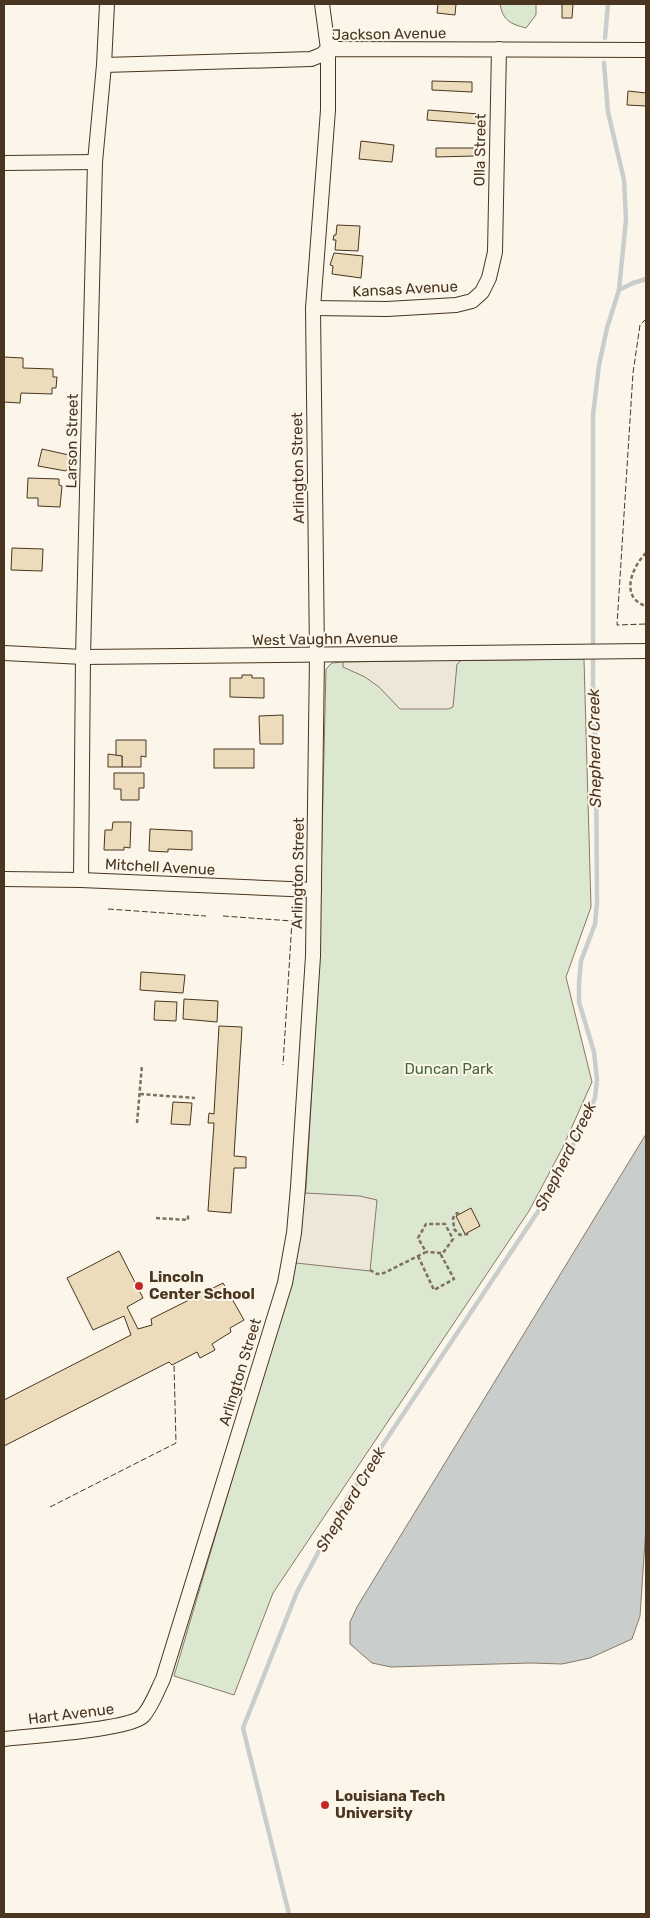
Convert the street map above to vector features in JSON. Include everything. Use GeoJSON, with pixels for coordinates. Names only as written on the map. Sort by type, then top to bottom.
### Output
{"type":"FeatureCollection","features":[{"type":"Feature","properties":{"kind":"street","name":"Larson Street"},"geometry":{"type":"LineString","coordinates":[[81,880],[83,657],[95,162],[104,65],[107,4]]}},
{"type":"Feature","properties":{"kind":"street","name":"Arlington Street"},"geometry":{"type":"LineString","coordinates":[[142,1718],[163,1679],[285,1283],[290,1260],[297,1196],[310,1022],[314,890],[317,656],[313,308],[328,110],[328,49],[322,4]]}},
{"type":"Feature","properties":{"kind":"street","name":"Jackson Avenue"},"geometry":{"type":"LineString","coordinates":[[104,65],[311,59],[321,55],[328,49],[646,50]]}},
{"type":"Feature","properties":{"kind":"street","name":"Olla Street"},"geometry":{"type":"LineString","coordinates":[[495,252],[499,49]]}},
{"type":"Feature","properties":{"kind":"street"},"geometry":{"type":"LineString","coordinates":[[4,163],[95,162]]}},
{"type":"Feature","properties":{"kind":"street","name":"Kansas Avenue"},"geometry":{"type":"LineString","coordinates":[[313,308],[386,308],[456,305],[472,301],[482,292],[489,278],[495,252]]}},
{"type":"Feature","properties":{"kind":"street","name":"West Vaughn Avenue"},"geometry":{"type":"LineString","coordinates":[[4,653],[83,657],[646,651]]}},
{"type":"Feature","properties":{"kind":"street","name":"Mitchell Avenue"},"geometry":{"type":"LineString","coordinates":[[4,879],[81,880],[314,890]]}},
{"type":"Feature","properties":{"kind":"street","name":"Hart Avenue"},"geometry":{"type":"LineString","coordinates":[[4,1738],[118,1726],[142,1718]]}},
{"type":"Feature","properties":{"kind":"path"},"geometry":{"type":"LineString","coordinates":[[646,553],[636,569],[630,590],[635,601],[646,606]]}},
{"type":"Feature","properties":{"kind":"path"},"geometry":{"type":"LineString","coordinates":[[137,1123],[142,1065]]}},
{"type":"Feature","properties":{"kind":"path"},"geometry":{"type":"LineString","coordinates":[[140,1094],[195,1098]]}},
{"type":"Feature","properties":{"kind":"path"},"geometry":{"type":"LineString","coordinates":[[459,1214],[453,1218],[454,1229],[460,1235],[469,1234],[468,1232]]}},
{"type":"Feature","properties":{"kind":"path"},"geometry":{"type":"LineString","coordinates":[[156,1218],[188,1220],[188,1216]]}},
{"type":"Feature","properties":{"kind":"path"},"geometry":{"type":"LineString","coordinates":[[370,1270],[377,1274],[384,1273],[426,1252],[443,1253],[453,1239],[446,1224],[426,1224],[418,1238],[426,1252]]}},
{"type":"Feature","properties":{"kind":"path"},"geometry":{"type":"LineString","coordinates":[[449,1232],[454,1229]]}},
{"type":"Feature","properties":{"kind":"path"},"geometry":{"type":"LineString","coordinates":[[418,1256],[434,1290],[454,1279],[440,1252]]}},
{"type":"Feature","properties":{"kind":"green space"},"geometry":{"type":"Polygon","coordinates":[[[500,4],[536,4],[536,15],[526,28],[521,27],[508,21],[501,10],[500,4]]]}},
{"type":"Feature","properties":{"kind":"green space","name":"Duncan Park"},"geometry":{"type":"Polygon","coordinates":[[[584,659],[591,907],[566,977],[592,1082],[562,1149],[529,1211],[273,1593],[234,1695],[174,1676],[296,1263],[306,1188],[313,1071],[320,920],[326,669],[332,663],[342,662],[584,659]]]}},
{"type":"Feature","properties":{"kind":"shaded area"},"geometry":{"type":"Polygon","coordinates":[[[462,660],[457,664],[453,707],[448,709],[400,709],[379,687],[365,677],[343,667],[343,662],[462,660]]]}},
{"type":"Feature","properties":{"kind":"shaded area"},"geometry":{"type":"Polygon","coordinates":[[[646,1134],[646,1526],[640,1616],[632,1639],[590,1658],[562,1664],[531,1663],[391,1667],[372,1663],[350,1644],[350,1622],[357,1607],[646,1134]]]}},
{"type":"Feature","properties":{"kind":"shaded area"},"geometry":{"type":"Polygon","coordinates":[[[305,1193],[360,1196],[377,1200],[370,1271],[296,1263],[305,1193]]]}},
{"type":"Feature","properties":{"kind":"building"},"geometry":{"type":"Polygon","coordinates":[[[438,4],[456,4],[455,15],[437,13],[438,4]]]}},
{"type":"Feature","properties":{"kind":"building"},"geometry":{"type":"Polygon","coordinates":[[[562,4],[573,4],[572,18],[562,18],[562,4]]]}},
{"type":"Feature","properties":{"kind":"building"},"geometry":{"type":"Polygon","coordinates":[[[432,81],[472,82],[472,92],[432,90],[432,81]]]}},
{"type":"Feature","properties":{"kind":"building"},"geometry":{"type":"Polygon","coordinates":[[[628,91],[646,93],[646,106],[627,105],[628,91]]]}},
{"type":"Feature","properties":{"kind":"building"},"geometry":{"type":"Polygon","coordinates":[[[428,110],[479,114],[479,124],[427,120],[428,110]]]}},
{"type":"Feature","properties":{"kind":"building"},"geometry":{"type":"Polygon","coordinates":[[[361,141],[394,145],[392,162],[359,159],[361,141]]]}},
{"type":"Feature","properties":{"kind":"building"},"geometry":{"type":"Polygon","coordinates":[[[436,148],[474,148],[474,156],[436,157],[436,148]]]}},
{"type":"Feature","properties":{"kind":"building"},"geometry":{"type":"Polygon","coordinates":[[[337,225],[360,226],[358,251],[335,250],[336,240],[333,240],[334,235],[336,235],[337,225]]]}},
{"type":"Feature","properties":{"kind":"building"},"geometry":{"type":"Polygon","coordinates":[[[334,253],[363,256],[361,278],[332,274],[333,266],[330,265],[334,253]]]}},
{"type":"Feature","properties":{"kind":"building"},"geometry":{"type":"Polygon","coordinates":[[[4,357],[23,358],[23,368],[53,369],[53,377],[57,377],[56,388],[52,388],[52,394],[21,393],[20,403],[4,402],[4,357]]]}},
{"type":"Feature","properties":{"kind":"building"},"geometry":{"type":"Polygon","coordinates":[[[42,449],[69,455],[69,458],[72,458],[70,470],[38,466],[42,449]]]}},
{"type":"Feature","properties":{"kind":"building"},"geometry":{"type":"Polygon","coordinates":[[[28,478],[59,479],[59,485],[62,486],[60,507],[38,506],[38,498],[27,498],[28,478]]]}},
{"type":"Feature","properties":{"kind":"building"},"geometry":{"type":"Polygon","coordinates":[[[12,548],[43,549],[42,571],[11,570],[12,548]]]}},
{"type":"Feature","properties":{"kind":"building"},"geometry":{"type":"Polygon","coordinates":[[[242,675],[252,675],[252,678],[264,678],[264,698],[230,697],[230,678],[242,678],[242,675]]]}},
{"type":"Feature","properties":{"kind":"building"},"geometry":{"type":"Polygon","coordinates":[[[283,715],[283,744],[260,744],[259,716],[283,715]]]}},
{"type":"Feature","properties":{"kind":"building"},"geometry":{"type":"Polygon","coordinates":[[[116,740],[146,740],[146,757],[141,756],[141,767],[122,767],[122,756],[116,756],[116,740]]]}},
{"type":"Feature","properties":{"kind":"building"},"geometry":{"type":"Polygon","coordinates":[[[214,749],[254,749],[254,768],[214,768],[214,749]]]}},
{"type":"Feature","properties":{"kind":"building"},"geometry":{"type":"Polygon","coordinates":[[[108,754],[122,756],[122,767],[108,767],[108,754]]]}},
{"type":"Feature","properties":{"kind":"building"},"geometry":{"type":"Polygon","coordinates":[[[114,773],[144,773],[144,788],[139,788],[139,800],[121,800],[121,789],[114,789],[114,773]]]}},
{"type":"Feature","properties":{"kind":"building"},"geometry":{"type":"Polygon","coordinates":[[[113,822],[131,822],[130,848],[124,847],[124,850],[104,850],[105,830],[112,830],[113,822]]]}},
{"type":"Feature","properties":{"kind":"building"},"geometry":{"type":"Polygon","coordinates":[[[150,829],[192,831],[192,850],[168,849],[168,852],[149,851],[150,829]]]}},
{"type":"Feature","properties":{"kind":"building"},"geometry":{"type":"Polygon","coordinates":[[[141,972],[185,975],[183,993],[140,990],[141,972]]]}},
{"type":"Feature","properties":{"kind":"building"},"geometry":{"type":"Polygon","coordinates":[[[184,999],[218,1001],[217,1022],[183,1019],[184,999]]]}},
{"type":"Feature","properties":{"kind":"building"},"geometry":{"type":"Polygon","coordinates":[[[155,1001],[177,1002],[176,1021],[154,1020],[155,1001]]]}},
{"type":"Feature","properties":{"kind":"building"},"geometry":{"type":"Polygon","coordinates":[[[219,1026],[242,1027],[234,1156],[246,1157],[246,1168],[234,1168],[231,1213],[208,1211],[214,1123],[208,1123],[209,1113],[214,1114],[219,1026]]]}},
{"type":"Feature","properties":{"kind":"building"},"geometry":{"type":"Polygon","coordinates":[[[173,1102],[192,1103],[190,1125],[171,1124],[173,1102]]]}},
{"type":"Feature","properties":{"kind":"building"},"geometry":{"type":"Polygon","coordinates":[[[471,1208],[480,1226],[465,1234],[456,1216],[471,1208]]]}},
{"type":"Feature","properties":{"kind":"building"},"geometry":{"type":"Polygon","coordinates":[[[119,1251],[143,1298],[127,1307],[138,1329],[152,1325],[151,1319],[223,1283],[244,1320],[230,1328],[231,1332],[212,1344],[215,1350],[200,1358],[197,1352],[172,1365],[169,1362],[4,1446],[4,1400],[131,1335],[124,1316],[93,1330],[67,1278],[119,1251]]]}},
{"type":"Feature","properties":{"kind":"waterway"},"geometry":{"type":"LineString","coordinates":[[605,38],[608,4]]}},
{"type":"Feature","properties":{"kind":"waterway","name":"Shepherd Creek"},"geometry":{"type":"LineString","coordinates":[[289,1914],[243,1728],[297,1592],[348,1497],[549,1195],[595,1098],[597,1080],[594,1052],[579,1002],[581,961],[595,924],[597,903],[596,748],[593,707],[593,415],[599,365],[607,328],[619,290],[626,219],[624,180],[608,112],[604,63]]}},
{"type":"Feature","properties":{"kind":"waterway","name":"Shepherd Creek"},"geometry":{"type":"LineString","coordinates":[[619,290],[646,279]]}},
{"type":"Feature","properties":{"kind":"fence"},"geometry":{"type":"LineString","coordinates":[[646,319],[640,325],[633,373],[617,625],[646,624]]}},
{"type":"Feature","properties":{"kind":"fence"},"geometry":{"type":"LineString","coordinates":[[108,909],[206,916]]}},
{"type":"Feature","properties":{"kind":"fence"},"geometry":{"type":"LineString","coordinates":[[223,916],[292,921],[283,1065]]}},
{"type":"Feature","properties":{"kind":"fence"},"geometry":{"type":"LineString","coordinates":[[50,1507],[176,1443],[174,1364]]}},
{"type":"Feature","properties":{"kind":"place","name":"Lincoln Center School"},"geometry":{"type":"Point","coordinates":[139,1286]}},
{"type":"Feature","properties":{"kind":"place","name":"Louisiana Tech University"},"geometry":{"type":"Point","coordinates":[325,1805]}}]}
